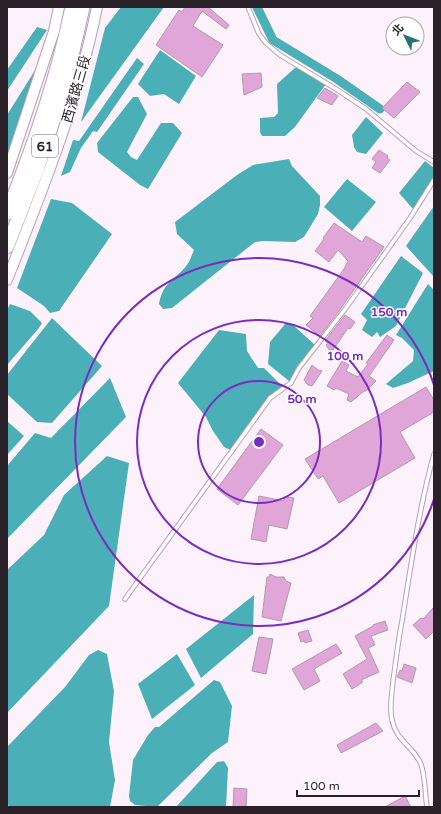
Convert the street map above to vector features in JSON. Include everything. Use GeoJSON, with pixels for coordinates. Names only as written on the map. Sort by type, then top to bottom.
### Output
{"type":"FeatureCollection","features":[{"type":"Feature","properties":{"kind":"highway","name":"61"},"geometry":{"type":"LineString","coordinates":[[7,247],[37,170],[66,82],[72,7]]}},
{"type":"Feature","properties":{"kind":"highway","name":"61"},"geometry":{"type":"LineString","coordinates":[[7,213],[83,7]]}},
{"type":"Feature","properties":{"kind":"street"},"geometry":{"type":"LineString","coordinates":[[7,173],[54,31],[59,7]]}},
{"type":"Feature","properties":{"kind":"street","name":"西濱路三段"},"geometry":{"type":"LineString","coordinates":[[7,280],[64,130],[90,41],[97,7]]}},
{"type":"Feature","properties":{"kind":"lane"},"geometry":{"type":"LineString","coordinates":[[248,7],[259,34],[266,43],[280,55],[366,109],[416,152],[434,162]]}},
{"type":"Feature","properties":{"kind":"lane"},"geometry":{"type":"LineString","coordinates":[[125,599],[270,398],[291,383],[299,368],[346,308],[410,218],[434,180]]}},
{"type":"Feature","properties":{"kind":"lane"},"geometry":{"type":"LineString","coordinates":[[427,807],[421,764],[416,756],[398,737],[394,730],[390,706],[397,646],[411,565],[425,485],[434,454]]}},
{"type":"Feature","properties":{"kind":"water"},"geometry":{"type":"Polygon","coordinates":[[[121,7],[164,7],[81,122],[105,28],[121,7]]]}},
{"type":"Feature","properties":{"kind":"water"},"geometry":{"type":"Polygon","coordinates":[[[37,27],[47,30],[7,91],[7,70],[37,27]]]}},
{"type":"Feature","properties":{"kind":"water"},"geometry":{"type":"Polygon","coordinates":[[[160,50],[196,76],[179,104],[164,94],[150,96],[138,84],[160,50]]]}},
{"type":"Feature","properties":{"kind":"water"},"geometry":{"type":"Polygon","coordinates":[[[44,56],[7,166],[7,115],[44,56]]]}},
{"type":"Feature","properties":{"kind":"water"},"geometry":{"type":"Polygon","coordinates":[[[137,58],[144,64],[97,132],[93,131],[81,148],[70,172],[61,176],[73,140],[79,141],[137,58]]]}},
{"type":"Feature","properties":{"kind":"water"},"geometry":{"type":"Polygon","coordinates":[[[296,67],[326,84],[295,127],[285,136],[262,136],[260,132],[260,118],[274,117],[278,113],[277,84],[296,67]]]}},
{"type":"Feature","properties":{"kind":"water"},"geometry":{"type":"Polygon","coordinates":[[[133,97],[138,97],[147,114],[127,152],[131,157],[137,160],[161,123],[173,123],[182,133],[148,189],[140,185],[98,152],[97,143],[133,97]]]}},
{"type":"Feature","properties":{"kind":"water"},"geometry":{"type":"Polygon","coordinates":[[[366,117],[383,133],[366,154],[357,152],[354,147],[352,135],[366,117]]]}},
{"type":"Feature","properties":{"kind":"water"},"geometry":{"type":"Polygon","coordinates":[[[289,159],[292,166],[320,196],[318,214],[304,237],[295,242],[255,242],[172,308],[163,309],[159,304],[164,290],[189,262],[194,250],[177,234],[175,222],[237,175],[253,165],[289,159]]]}},
{"type":"Feature","properties":{"kind":"water"},"geometry":{"type":"Polygon","coordinates":[[[425,161],[434,168],[434,179],[414,210],[399,193],[425,161]]]}},
{"type":"Feature","properties":{"kind":"water"},"geometry":{"type":"Polygon","coordinates":[[[347,179],[376,202],[352,231],[324,207],[347,179]]]}},
{"type":"Feature","properties":{"kind":"water"},"geometry":{"type":"Polygon","coordinates":[[[51,199],[72,203],[112,234],[59,311],[50,313],[44,306],[17,288],[51,199]]]}},
{"type":"Feature","properties":{"kind":"water"},"geometry":{"type":"Polygon","coordinates":[[[434,206],[434,277],[406,246],[434,206]]]}},
{"type":"Feature","properties":{"kind":"water"},"geometry":{"type":"Polygon","coordinates":[[[401,256],[423,273],[396,326],[380,337],[377,332],[372,337],[362,330],[367,320],[361,314],[401,256]]]}},
{"type":"Feature","properties":{"kind":"water"},"geometry":{"type":"Polygon","coordinates":[[[428,284],[434,290],[434,371],[393,388],[386,384],[413,361],[414,350],[402,338],[396,335],[428,284]]]}},
{"type":"Feature","properties":{"kind":"water"},"geometry":{"type":"Polygon","coordinates":[[[10,304],[30,311],[42,323],[7,365],[7,310],[10,304]]]}},
{"type":"Feature","properties":{"kind":"water"},"geometry":{"type":"Polygon","coordinates":[[[52,318],[102,366],[52,423],[37,422],[7,394],[7,375],[52,318]]]}},
{"type":"Feature","properties":{"kind":"water"},"geometry":{"type":"Polygon","coordinates":[[[286,323],[293,325],[315,345],[289,381],[268,364],[270,342],[286,323]]]}},
{"type":"Feature","properties":{"kind":"water"},"geometry":{"type":"Polygon","coordinates":[[[219,330],[246,334],[247,351],[258,368],[264,368],[283,387],[274,394],[233,451],[224,447],[213,431],[206,417],[178,383],[219,330]]]}},
{"type":"Feature","properties":{"kind":"water"},"geometry":{"type":"Polygon","coordinates":[[[110,378],[126,417],[7,539],[7,466],[35,433],[51,438],[110,378]]]}},
{"type":"Feature","properties":{"kind":"water"},"geometry":{"type":"Polygon","coordinates":[[[7,421],[24,436],[7,455],[7,421]]]}},
{"type":"Feature","properties":{"kind":"water"},"geometry":{"type":"Polygon","coordinates":[[[107,456],[129,463],[109,606],[7,713],[7,570],[44,535],[64,495],[107,456]]]}},
{"type":"Feature","properties":{"kind":"water"},"geometry":{"type":"Polygon","coordinates":[[[254,595],[253,634],[201,678],[186,649],[254,595]]]}},
{"type":"Feature","properties":{"kind":"water"},"geometry":{"type":"Polygon","coordinates":[[[98,650],[107,654],[114,691],[109,742],[115,780],[110,807],[10,807],[7,804],[7,747],[65,687],[89,655],[98,650]]]}},
{"type":"Feature","properties":{"kind":"water"},"geometry":{"type":"Polygon","coordinates":[[[177,654],[195,685],[152,719],[138,684],[177,654]]]}},
{"type":"Feature","properties":{"kind":"water"},"geometry":{"type":"Polygon","coordinates":[[[214,680],[220,682],[232,706],[228,742],[212,753],[157,807],[135,805],[130,801],[129,796],[133,760],[148,735],[155,727],[159,727],[214,680]]]}},
{"type":"Feature","properties":{"kind":"water"},"geometry":{"type":"Polygon","coordinates":[[[224,761],[228,768],[226,807],[176,807],[217,762],[224,761]]]}},
{"type":"Feature","properties":{"kind":"building"},"geometry":{"type":"Polygon","coordinates":[[[185,7],[208,7],[229,25],[226,29],[202,11],[193,26],[223,45],[202,77],[156,45],[179,10],[182,12],[185,7]]]}},
{"type":"Feature","properties":{"kind":"building"},"geometry":{"type":"Polygon","coordinates":[[[261,73],[262,87],[244,95],[242,74],[261,73]]]}},
{"type":"Feature","properties":{"kind":"building"},"geometry":{"type":"Polygon","coordinates":[[[407,82],[420,92],[394,118],[382,108],[407,82]]]}},
{"type":"Feature","properties":{"kind":"building"},"geometry":{"type":"Polygon","coordinates":[[[325,88],[338,96],[332,105],[317,98],[325,88]]]}},
{"type":"Feature","properties":{"kind":"building"},"geometry":{"type":"Polygon","coordinates":[[[379,150],[388,156],[387,158],[390,160],[380,173],[372,168],[376,162],[372,159],[379,150]]]}},
{"type":"Feature","properties":{"kind":"building"},"geometry":{"type":"Polygon","coordinates":[[[334,223],[362,242],[366,236],[384,247],[320,336],[306,325],[313,318],[310,316],[344,269],[348,261],[338,250],[329,262],[315,251],[334,223]]]}},
{"type":"Feature","properties":{"kind":"building"},"geometry":{"type":"Polygon","coordinates":[[[345,315],[355,322],[350,329],[348,328],[333,350],[332,349],[330,351],[326,345],[328,343],[325,341],[345,315]]]}},
{"type":"Feature","properties":{"kind":"building"},"geometry":{"type":"Polygon","coordinates":[[[387,335],[394,340],[369,376],[376,381],[366,391],[351,402],[347,400],[349,394],[336,388],[334,390],[327,386],[342,361],[349,365],[346,371],[358,377],[368,364],[366,363],[387,335]]]}},
{"type":"Feature","properties":{"kind":"building"},"geometry":{"type":"Polygon","coordinates":[[[312,365],[318,370],[322,371],[312,386],[308,385],[304,380],[312,365]]]}},
{"type":"Feature","properties":{"kind":"building"},"geometry":{"type":"Polygon","coordinates":[[[426,387],[434,400],[434,412],[400,432],[415,458],[339,503],[323,476],[318,479],[305,459],[426,387]]]}},
{"type":"Feature","properties":{"kind":"building"},"geometry":{"type":"Polygon","coordinates":[[[261,429],[283,445],[238,505],[217,489],[261,429]]]}},
{"type":"Feature","properties":{"kind":"building"},"geometry":{"type":"Polygon","coordinates":[[[259,496],[284,501],[284,497],[294,498],[287,529],[269,525],[266,542],[251,539],[259,496]]]}},
{"type":"Feature","properties":{"kind":"building"},"geometry":{"type":"Polygon","coordinates":[[[270,574],[276,577],[284,577],[286,581],[291,583],[281,621],[262,617],[267,577],[269,577],[270,574]]]}},
{"type":"Feature","properties":{"kind":"building"},"geometry":{"type":"Polygon","coordinates":[[[434,607],[434,631],[426,639],[413,625],[421,618],[423,619],[434,607]]]}},
{"type":"Feature","properties":{"kind":"building"},"geometry":{"type":"Polygon","coordinates":[[[385,621],[388,630],[371,636],[375,645],[368,648],[379,672],[361,680],[363,682],[352,689],[343,674],[367,659],[355,636],[373,625],[385,621]]]}},
{"type":"Feature","properties":{"kind":"building"},"geometry":{"type":"Polygon","coordinates":[[[308,630],[312,641],[305,643],[305,641],[301,642],[298,633],[308,630]]]}},
{"type":"Feature","properties":{"kind":"building"},"geometry":{"type":"Polygon","coordinates":[[[259,637],[273,639],[266,674],[252,671],[259,637]]]}},
{"type":"Feature","properties":{"kind":"building"},"geometry":{"type":"Polygon","coordinates":[[[336,644],[342,653],[314,669],[320,681],[304,690],[292,669],[336,644]]]}},
{"type":"Feature","properties":{"kind":"building"},"geometry":{"type":"Polygon","coordinates":[[[404,664],[416,668],[412,683],[397,677],[400,670],[402,671],[404,664]]]}},
{"type":"Feature","properties":{"kind":"building"},"geometry":{"type":"Polygon","coordinates":[[[376,723],[383,731],[341,753],[337,745],[376,723]]]}},
{"type":"Feature","properties":{"kind":"building"},"geometry":{"type":"Polygon","coordinates":[[[234,788],[247,789],[246,807],[233,807],[234,788]]]}},
{"type":"Feature","properties":{"kind":"building"},"geometry":{"type":"Polygon","coordinates":[[[405,796],[411,807],[385,807],[405,796]]]}},
{"type":"Feature","properties":{"kind":"waterway"},"geometry":{"type":"LineString","coordinates":[[257,7],[273,40],[337,79],[380,109]]}}]}
